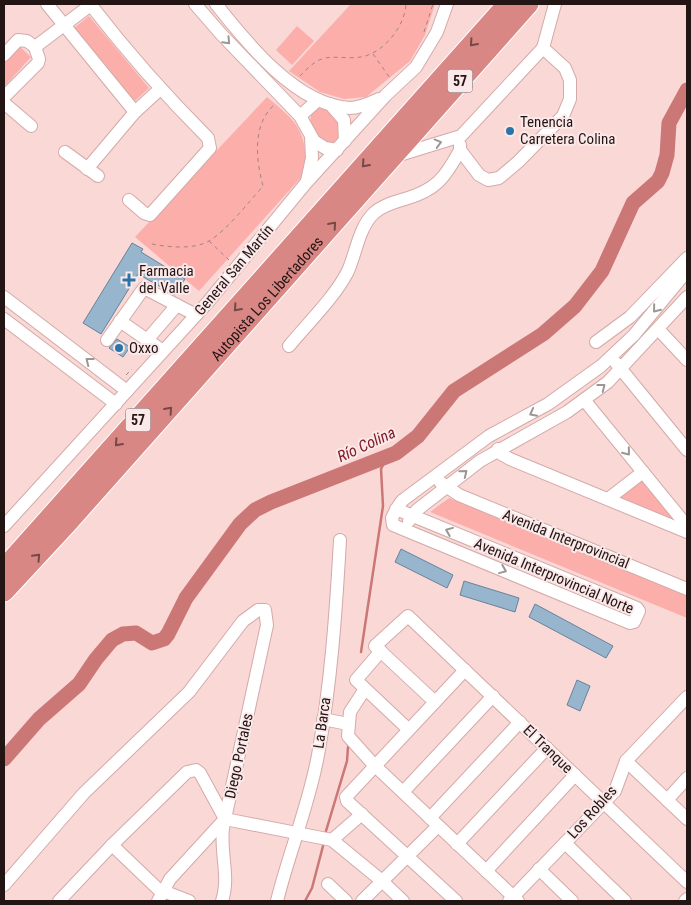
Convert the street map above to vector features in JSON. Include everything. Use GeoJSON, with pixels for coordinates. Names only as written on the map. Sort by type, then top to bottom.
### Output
{"type":"FeatureCollection","features":[{"type":"Feature","properties":{"kind":"highway","name":"Autopista Los Libertadores"},"geometry":{"type":"LineString","coordinates":[[4,592],[75,516],[529,4]]}},
{"type":"Feature","properties":{"kind":"highway","name":"Autopista Los Libertadores"},"geometry":{"type":"LineString","coordinates":[[4,568],[506,5]]}},
{"type":"Feature","properties":{"kind":"street"},"geometry":{"type":"LineString","coordinates":[[47,4],[135,112]]}},
{"type":"Feature","properties":{"kind":"street"},"geometry":{"type":"LineString","coordinates":[[35,46],[65,26],[91,4],[113,35],[160,90],[208,138],[211,146],[150,215],[144,213],[129,200]]}},
{"type":"Feature","properties":{"kind":"street"},"geometry":{"type":"LineString","coordinates":[[195,4],[300,116],[311,137],[321,147],[341,145],[344,120],[330,104]]}},
{"type":"Feature","properties":{"kind":"street"},"geometry":{"type":"LineString","coordinates":[[216,4],[257,51],[292,84],[318,100],[330,104],[356,107],[386,89]]}},
{"type":"Feature","properties":{"kind":"street","name":"General San Martín"},"geometry":{"type":"LineString","coordinates":[[4,526],[196,316],[386,89],[423,57],[437,32],[447,4]]}},
{"type":"Feature","properties":{"kind":"street"},"geometry":{"type":"LineString","coordinates":[[392,158],[401,153],[461,136],[543,48],[555,4]]}},
{"type":"Feature","properties":{"kind":"street"},"geometry":{"type":"LineString","coordinates":[[4,55],[18,40],[35,46],[39,59],[38,63],[4,97]]}},
{"type":"Feature","properties":{"kind":"street"},"geometry":{"type":"LineString","coordinates":[[460,150],[479,175],[488,180],[499,178],[518,162],[563,116],[570,99],[570,80],[565,68],[543,48]]}},
{"type":"Feature","properties":{"kind":"street"},"geometry":{"type":"LineString","coordinates":[[87,169],[135,112],[160,90]]}},
{"type":"Feature","properties":{"kind":"street"},"geometry":{"type":"LineString","coordinates":[[300,116],[318,100]]}},
{"type":"Feature","properties":{"kind":"street"},"geometry":{"type":"LineString","coordinates":[[4,103],[31,126]]}},
{"type":"Feature","properties":{"kind":"street"},"geometry":{"type":"LineString","coordinates":[[288,346],[344,278],[366,224],[375,212],[389,204],[434,187],[445,176],[460,150],[461,136]]}},
{"type":"Feature","properties":{"kind":"street"},"geometry":{"type":"LineString","coordinates":[[306,183],[312,158],[311,137]]}},
{"type":"Feature","properties":{"kind":"street"},"geometry":{"type":"LineString","coordinates":[[65,152],[98,176]]}},
{"type":"Feature","properties":{"kind":"street"},"geometry":{"type":"LineString","coordinates":[[596,342],[630,318],[687,258]]}},
{"type":"Feature","properties":{"kind":"street"},"geometry":{"type":"LineString","coordinates":[[687,271],[634,335],[611,357],[554,400],[489,436],[403,500],[396,509],[392,522],[404,529],[412,516],[446,487],[498,449],[585,401],[622,370],[687,296]]}},
{"type":"Feature","properties":{"kind":"street"},"geometry":{"type":"LineString","coordinates":[[107,340],[144,288],[196,316]]}},
{"type":"Feature","properties":{"kind":"street"},"geometry":{"type":"LineString","coordinates":[[4,298],[127,391]]}},
{"type":"Feature","properties":{"kind":"street"},"geometry":{"type":"LineString","coordinates":[[147,340],[177,306]]}},
{"type":"Feature","properties":{"kind":"street"},"geometry":{"type":"LineString","coordinates":[[4,319],[116,404]]}},
{"type":"Feature","properties":{"kind":"street"},"geometry":{"type":"LineString","coordinates":[[120,322],[163,351]]}},
{"type":"Feature","properties":{"kind":"street"},"geometry":{"type":"LineString","coordinates":[[659,330],[687,360]]}},
{"type":"Feature","properties":{"kind":"street"},"geometry":{"type":"LineString","coordinates":[[611,357],[687,450]]}},
{"type":"Feature","properties":{"kind":"street"},"geometry":{"type":"LineString","coordinates":[[585,401],[687,526]]}},
{"type":"Feature","properties":{"kind":"street"},"geometry":{"type":"LineString","coordinates":[[498,449],[501,454],[510,459],[687,532]]}},
{"type":"Feature","properties":{"kind":"street"},"geometry":{"type":"LineString","coordinates":[[608,499],[643,472]]}},
{"type":"Feature","properties":{"kind":"street","name":"Avenida Interprovincial"},"geometry":{"type":"LineString","coordinates":[[434,478],[459,495],[687,589]]}},
{"type":"Feature","properties":{"kind":"street","name":"Avenida Interprovincial Norte"},"geometry":{"type":"LineString","coordinates":[[396,509],[639,611],[634,622],[630,623],[404,529]]}},
{"type":"Feature","properties":{"kind":"street","name":"La Barca"},"geometry":{"type":"LineString","coordinates":[[277,901],[299,833],[318,755],[335,624],[340,540]]}},
{"type":"Feature","properties":{"kind":"street","name":"Diego Portales"},"geometry":{"type":"LineString","coordinates":[[4,885],[84,793],[188,692],[243,622],[258,610],[264,610],[267,625],[225,819],[222,842],[227,882],[222,901]]}},
{"type":"Feature","properties":{"kind":"street","name":"El Tranque"},"geometry":{"type":"LineString","coordinates":[[378,648],[408,616],[687,882]]}},
{"type":"Feature","properties":{"kind":"street"},"geometry":{"type":"LineString","coordinates":[[348,730],[353,705],[378,648],[435,702]]}},
{"type":"Feature","properties":{"kind":"street"},"geometry":{"type":"LineString","coordinates":[[456,901],[347,801],[346,797],[465,670]]}},
{"type":"Feature","properties":{"kind":"street"},"geometry":{"type":"LineString","coordinates":[[361,684],[408,729]]}},
{"type":"Feature","properties":{"kind":"street"},"geometry":{"type":"LineString","coordinates":[[403,792],[492,696]]}},
{"type":"Feature","properties":{"kind":"street","name":"Los Robles"},"geometry":{"type":"LineString","coordinates":[[514,900],[618,786],[626,761],[687,697]]}},
{"type":"Feature","properties":{"kind":"street"},"geometry":{"type":"LineString","coordinates":[[323,719],[348,730],[374,765],[514,900]]}},
{"type":"Feature","properties":{"kind":"street"},"geometry":{"type":"LineString","coordinates":[[362,901],[407,856],[520,722]]}},
{"type":"Feature","properties":{"kind":"street"},"geometry":{"type":"LineString","coordinates":[[457,844],[547,748]]}},
{"type":"Feature","properties":{"kind":"street"},"geometry":{"type":"LineString","coordinates":[[626,761],[687,819]]}},
{"type":"Feature","properties":{"kind":"street"},"geometry":{"type":"LineString","coordinates":[[59,901],[112,845],[192,770],[202,776],[225,819]]}},
{"type":"Feature","properties":{"kind":"street"},"geometry":{"type":"LineString","coordinates":[[486,871],[575,775]]}},
{"type":"Feature","properties":{"kind":"street"},"geometry":{"type":"LineString","coordinates":[[667,800],[687,778]]}},
{"type":"Feature","properties":{"kind":"street"},"geometry":{"type":"LineString","coordinates":[[332,840],[362,814]]}},
{"type":"Feature","properties":{"kind":"street"},"geometry":{"type":"LineString","coordinates":[[225,819],[332,840],[403,901]]}},
{"type":"Feature","properties":{"kind":"street"},"geometry":{"type":"LineString","coordinates":[[160,896],[178,870],[225,819]]}},
{"type":"Feature","properties":{"kind":"street"},"geometry":{"type":"LineString","coordinates":[[565,843],[625,901]]}},
{"type":"Feature","properties":{"kind":"street"},"geometry":{"type":"LineString","coordinates":[[112,845],[160,896],[189,901]]}},
{"type":"Feature","properties":{"kind":"street"},"geometry":{"type":"LineString","coordinates":[[540,870],[572,901]]}},
{"type":"Feature","properties":{"kind":"street"},"geometry":{"type":"LineString","coordinates":[[328,884],[346,901]]}},
{"type":"Feature","properties":{"kind":"path"},"geometry":{"type":"LineString","coordinates":[[292,84],[310,66],[325,58],[360,58],[373,54],[404,20],[406,4]]}},
{"type":"Feature","properties":{"kind":"path"},"geometry":{"type":"LineString","coordinates":[[422,36],[433,4]]}},
{"type":"Feature","properties":{"kind":"path"},"geometry":{"type":"LineString","coordinates":[[373,54],[390,78]]}},
{"type":"Feature","properties":{"kind":"path"},"geometry":{"type":"LineString","coordinates":[[386,89],[390,78],[395,73]]}},
{"type":"Feature","properties":{"kind":"path"},"geometry":{"type":"LineString","coordinates":[[152,244],[167,247],[209,241],[239,213],[263,186],[258,166],[257,138],[270,108],[282,96]]}},
{"type":"Feature","properties":{"kind":"path"},"geometry":{"type":"LineString","coordinates":[[209,241],[237,267]]}},
{"type":"Feature","properties":{"kind":"shaded area"},"geometry":{"type":"Polygon","coordinates":[[[351,4],[435,4],[425,35],[410,61],[366,97],[344,99],[320,92],[289,71],[351,4]]]}},
{"type":"Feature","properties":{"kind":"shaded area"},"geometry":{"type":"Polygon","coordinates":[[[89,16],[149,88],[135,101],[120,88],[73,29],[89,16]]]}},
{"type":"Feature","properties":{"kind":"shaded area"},"geometry":{"type":"Polygon","coordinates":[[[297,26],[314,41],[292,65],[276,50],[297,26]]]}},
{"type":"Feature","properties":{"kind":"shaded area"},"geometry":{"type":"Polygon","coordinates":[[[19,46],[31,57],[4,87],[4,62],[19,46]]]}},
{"type":"Feature","properties":{"kind":"shaded area"},"geometry":{"type":"Polygon","coordinates":[[[267,97],[293,121],[302,137],[305,147],[305,173],[199,291],[135,237],[267,97]]]}},
{"type":"Feature","properties":{"kind":"shaded area"},"geometry":{"type":"Polygon","coordinates":[[[318,108],[330,110],[339,118],[341,135],[334,144],[322,144],[310,123],[311,114],[318,108]]]}},
{"type":"Feature","properties":{"kind":"shaded area"},"geometry":{"type":"Polygon","coordinates":[[[641,480],[678,522],[620,497],[641,480]]]}},
{"type":"Feature","properties":{"kind":"shaded area"},"geometry":{"type":"Polygon","coordinates":[[[449,498],[687,596],[687,618],[430,512],[449,498]]]}},
{"type":"Feature","properties":{"kind":"building"},"geometry":{"type":"Polygon","coordinates":[[[132,243],[143,249],[141,252],[185,279],[175,295],[138,274],[101,334],[83,323],[132,243]]]}},
{"type":"Feature","properties":{"kind":"building"},"geometry":{"type":"Polygon","coordinates":[[[117,339],[130,347],[123,357],[109,348],[117,339]]]}},
{"type":"Feature","properties":{"kind":"building"},"geometry":{"type":"Polygon","coordinates":[[[401,549],[453,575],[447,588],[395,562],[401,549]]]}},
{"type":"Feature","properties":{"kind":"building"},"geometry":{"type":"Polygon","coordinates":[[[464,581],[519,598],[515,612],[460,595],[464,581]]]}},
{"type":"Feature","properties":{"kind":"building"},"geometry":{"type":"Polygon","coordinates":[[[535,604],[613,646],[606,658],[529,617],[535,604]]]}},
{"type":"Feature","properties":{"kind":"building"},"geometry":{"type":"Polygon","coordinates":[[[577,680],[590,686],[580,711],[567,705],[577,680]]]}},
{"type":"Feature","properties":{"kind":"waterway","name":"Río Colina"},"geometry":{"type":"LineString","coordinates":[[4,759],[39,719],[79,684],[112,640],[123,634],[136,633],[152,643],[164,639],[186,598],[240,524],[255,510],[396,453],[418,436],[454,391],[543,334],[575,306],[602,271],[633,203],[658,181],[667,155],[669,123],[687,90]]}},
{"type":"Feature","properties":{"kind":"waterway"},"geometry":{"type":"LineString","coordinates":[[361,652],[383,506],[381,469],[386,459]]}},
{"type":"Feature","properties":{"kind":"waterway"},"geometry":{"type":"LineString","coordinates":[[326,831],[347,761],[348,747]]}},
{"type":"Feature","properties":{"kind":"waterway"},"geometry":{"type":"LineString","coordinates":[[305,901],[312,888],[323,846]]}},
{"type":"Feature","properties":{"kind":"place","name":"Tenencia Carretera Colina"},"geometry":{"type":"Point","coordinates":[510,131]}},
{"type":"Feature","properties":{"kind":"place","name":"Farmacia del Valle"},"geometry":{"type":"Point","coordinates":[129,280]}},
{"type":"Feature","properties":{"kind":"place","name":"Oxxo"},"geometry":{"type":"Point","coordinates":[119,348]}}]}
